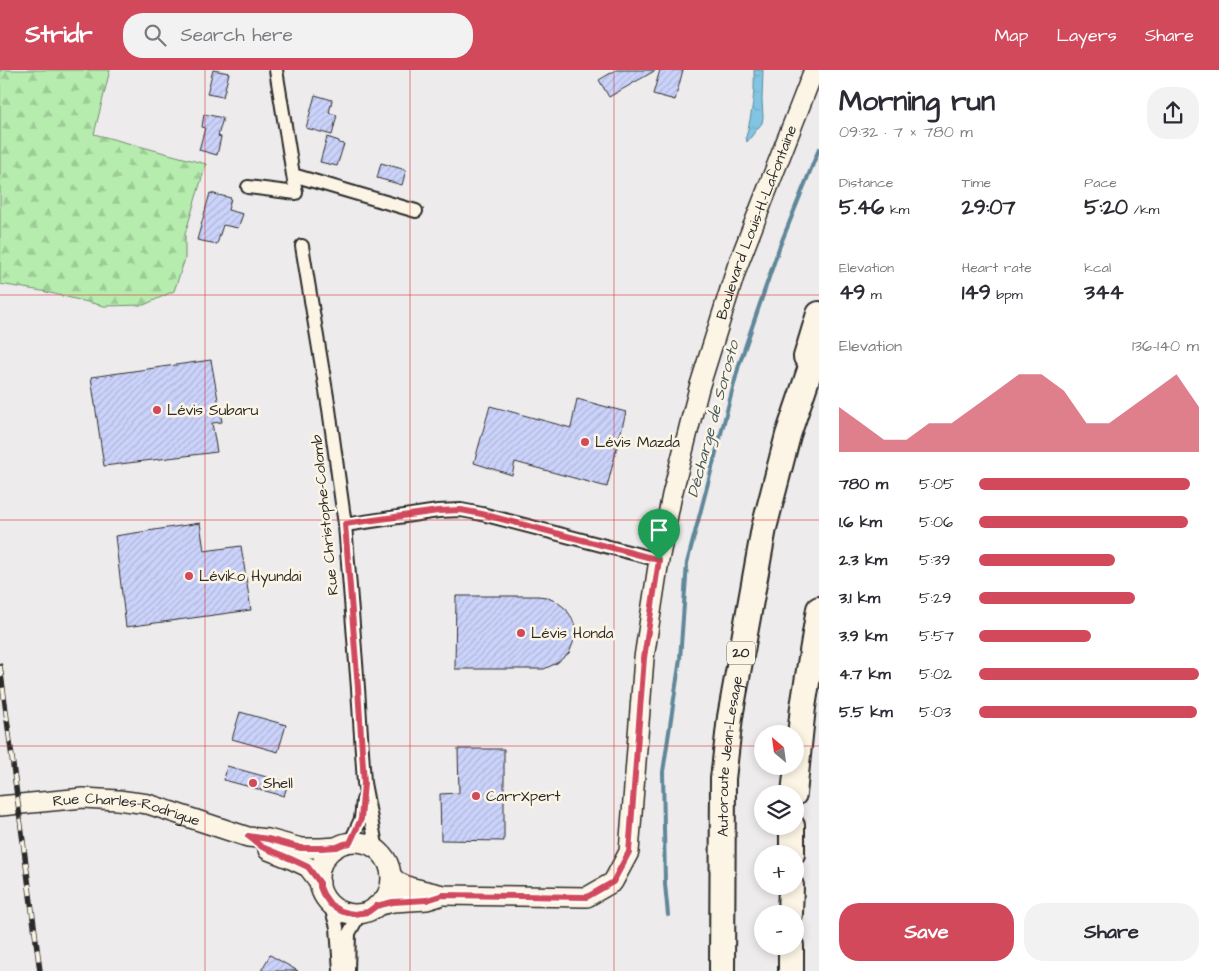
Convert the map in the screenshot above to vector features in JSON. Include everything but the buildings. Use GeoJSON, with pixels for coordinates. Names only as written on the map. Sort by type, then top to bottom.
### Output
{"type":"FeatureCollection","features":[{"type":"Feature","properties":{"kind":"highway"},"geometry":{"type":"LineString","coordinates":[[788,435],[798,381],[819,314]]}},
{"type":"Feature","properties":{"kind":"highway","name":"Autoroute Jean-Lesage"},"geometry":{"type":"LineString","coordinates":[[722,971],[722,779],[729,726],[764,528],[788,435],[819,343]]}},
{"type":"Feature","properties":{"kind":"highway"},"geometry":{"type":"LineString","coordinates":[[795,785],[802,707],[819,608]]}},
{"type":"Feature","properties":{"kind":"highway"},"geometry":{"type":"LineString","coordinates":[[791,955],[791,971]]}},
{"type":"Feature","properties":{"kind":"street"},"geometry":{"type":"LineString","coordinates":[[248,187],[296,193],[276,70]]}},
{"type":"Feature","properties":{"kind":"street","name":"Boulevard Louis-H.-Lafontaine"},"geometry":{"type":"LineString","coordinates":[[390,876],[409,887],[443,895],[587,897],[613,882],[629,852],[644,658],[659,560],[672,495],[697,398],[737,267],[814,70]]}},
{"type":"Feature","properties":{"kind":"street"},"geometry":{"type":"LineString","coordinates":[[293,175],[416,211]]}},
{"type":"Feature","properties":{"kind":"street","name":"Rue Christophe-Colomb"},"geometry":{"type":"LineString","coordinates":[[302,246],[329,410],[345,524],[364,783],[377,850]]}},
{"type":"Feature","properties":{"kind":"street"},"geometry":{"type":"LineString","coordinates":[[345,524],[438,511],[461,510],[659,560]]}},
{"type":"Feature","properties":{"kind":"street","name":"Rue Christophe-Colomb"},"geometry":{"type":"LineString","coordinates":[[344,845],[361,819],[364,783]]}},
{"type":"Feature","properties":{"kind":"street","name":"Rue Charles-Rodrigue"},"geometry":{"type":"LineString","coordinates":[[0,806],[83,798],[118,800],[148,804],[248,836],[301,848],[344,845]]}},
{"type":"Feature","properties":{"kind":"street","name":"Rue Charles-Rodrigue"},"geometry":{"type":"LineString","coordinates":[[248,836],[262,847],[308,867],[320,883]]}},
{"type":"Feature","properties":{"kind":"street"},"geometry":{"type":"LineString","coordinates":[[330,904],[348,913],[368,910],[379,905],[390,885],[390,876],[387,863],[377,850],[363,843],[344,845],[333,850],[322,863],[319,875],[320,887],[330,904],[337,927],[340,971]]}},
{"type":"Feature","properties":{"kind":"street","name":"Boulevard Louis-H.-Lafontaine"},"geometry":{"type":"LineString","coordinates":[[368,910],[393,902],[427,900],[443,895]]}},
{"type":"Feature","properties":{"kind":"street"},"geometry":{"type":"LineString","coordinates":[[348,971],[349,933],[368,910]]}},
{"type":"Feature","properties":{"kind":"green space"},"geometry":{"type":"Polygon","coordinates":[[[0,70],[110,70],[94,134],[206,164],[185,234],[185,259],[174,291],[144,305],[104,306],[42,291],[0,284],[0,70]]]}},
{"type":"Feature","properties":{"kind":"water"},"geometry":{"type":"Polygon","coordinates":[[[754,70],[763,70],[763,117],[762,123],[747,142],[746,137],[753,96],[754,70]]]}},
{"type":"Feature","properties":{"kind":"waterway","name":"Décharge de Sorosto"},"geometry":{"type":"LineString","coordinates":[[668,915],[665,884],[663,772],[680,659],[687,563],[739,365],[779,248],[819,149]]}},
{"type":"Feature","properties":{"kind":"railway"},"geometry":{"type":"LineString","coordinates":[[0,666],[40,971]]}},
{"type":"Feature","properties":{"kind":"place","name":"Lévis Subaru"},"geometry":{"type":"Point","coordinates":[157,410]}},
{"type":"Feature","properties":{"kind":"place","name":"Lévis Mazda"},"geometry":{"type":"Point","coordinates":[585,442]}},
{"type":"Feature","properties":{"kind":"place","name":"Léviko Hyundai"},"geometry":{"type":"Point","coordinates":[189,576]}},
{"type":"Feature","properties":{"kind":"place","name":"Lévis Honda"},"geometry":{"type":"Point","coordinates":[521,633]}},
{"type":"Feature","properties":{"kind":"place","name":"Shell"},"geometry":{"type":"Point","coordinates":[253,783]}},
{"type":"Feature","properties":{"kind":"place","name":"CarrXpert"},"geometry":{"type":"Point","coordinates":[476,796]}},
{"type":"Feature","properties":{"kind":"route"},"geometry":{"type":"LineString","coordinates":[[461,510],[659,560],[644,658],[629,852],[613,882],[587,897],[443,895],[427,900],[393,902],[376,906],[368,912],[354,914],[341,911],[330,904],[323,894],[320,883],[308,867],[262,847],[248,836],[301,848],[337,847],[350,843],[361,819],[364,783],[345,524],[438,511],[461,510]]}}]}
